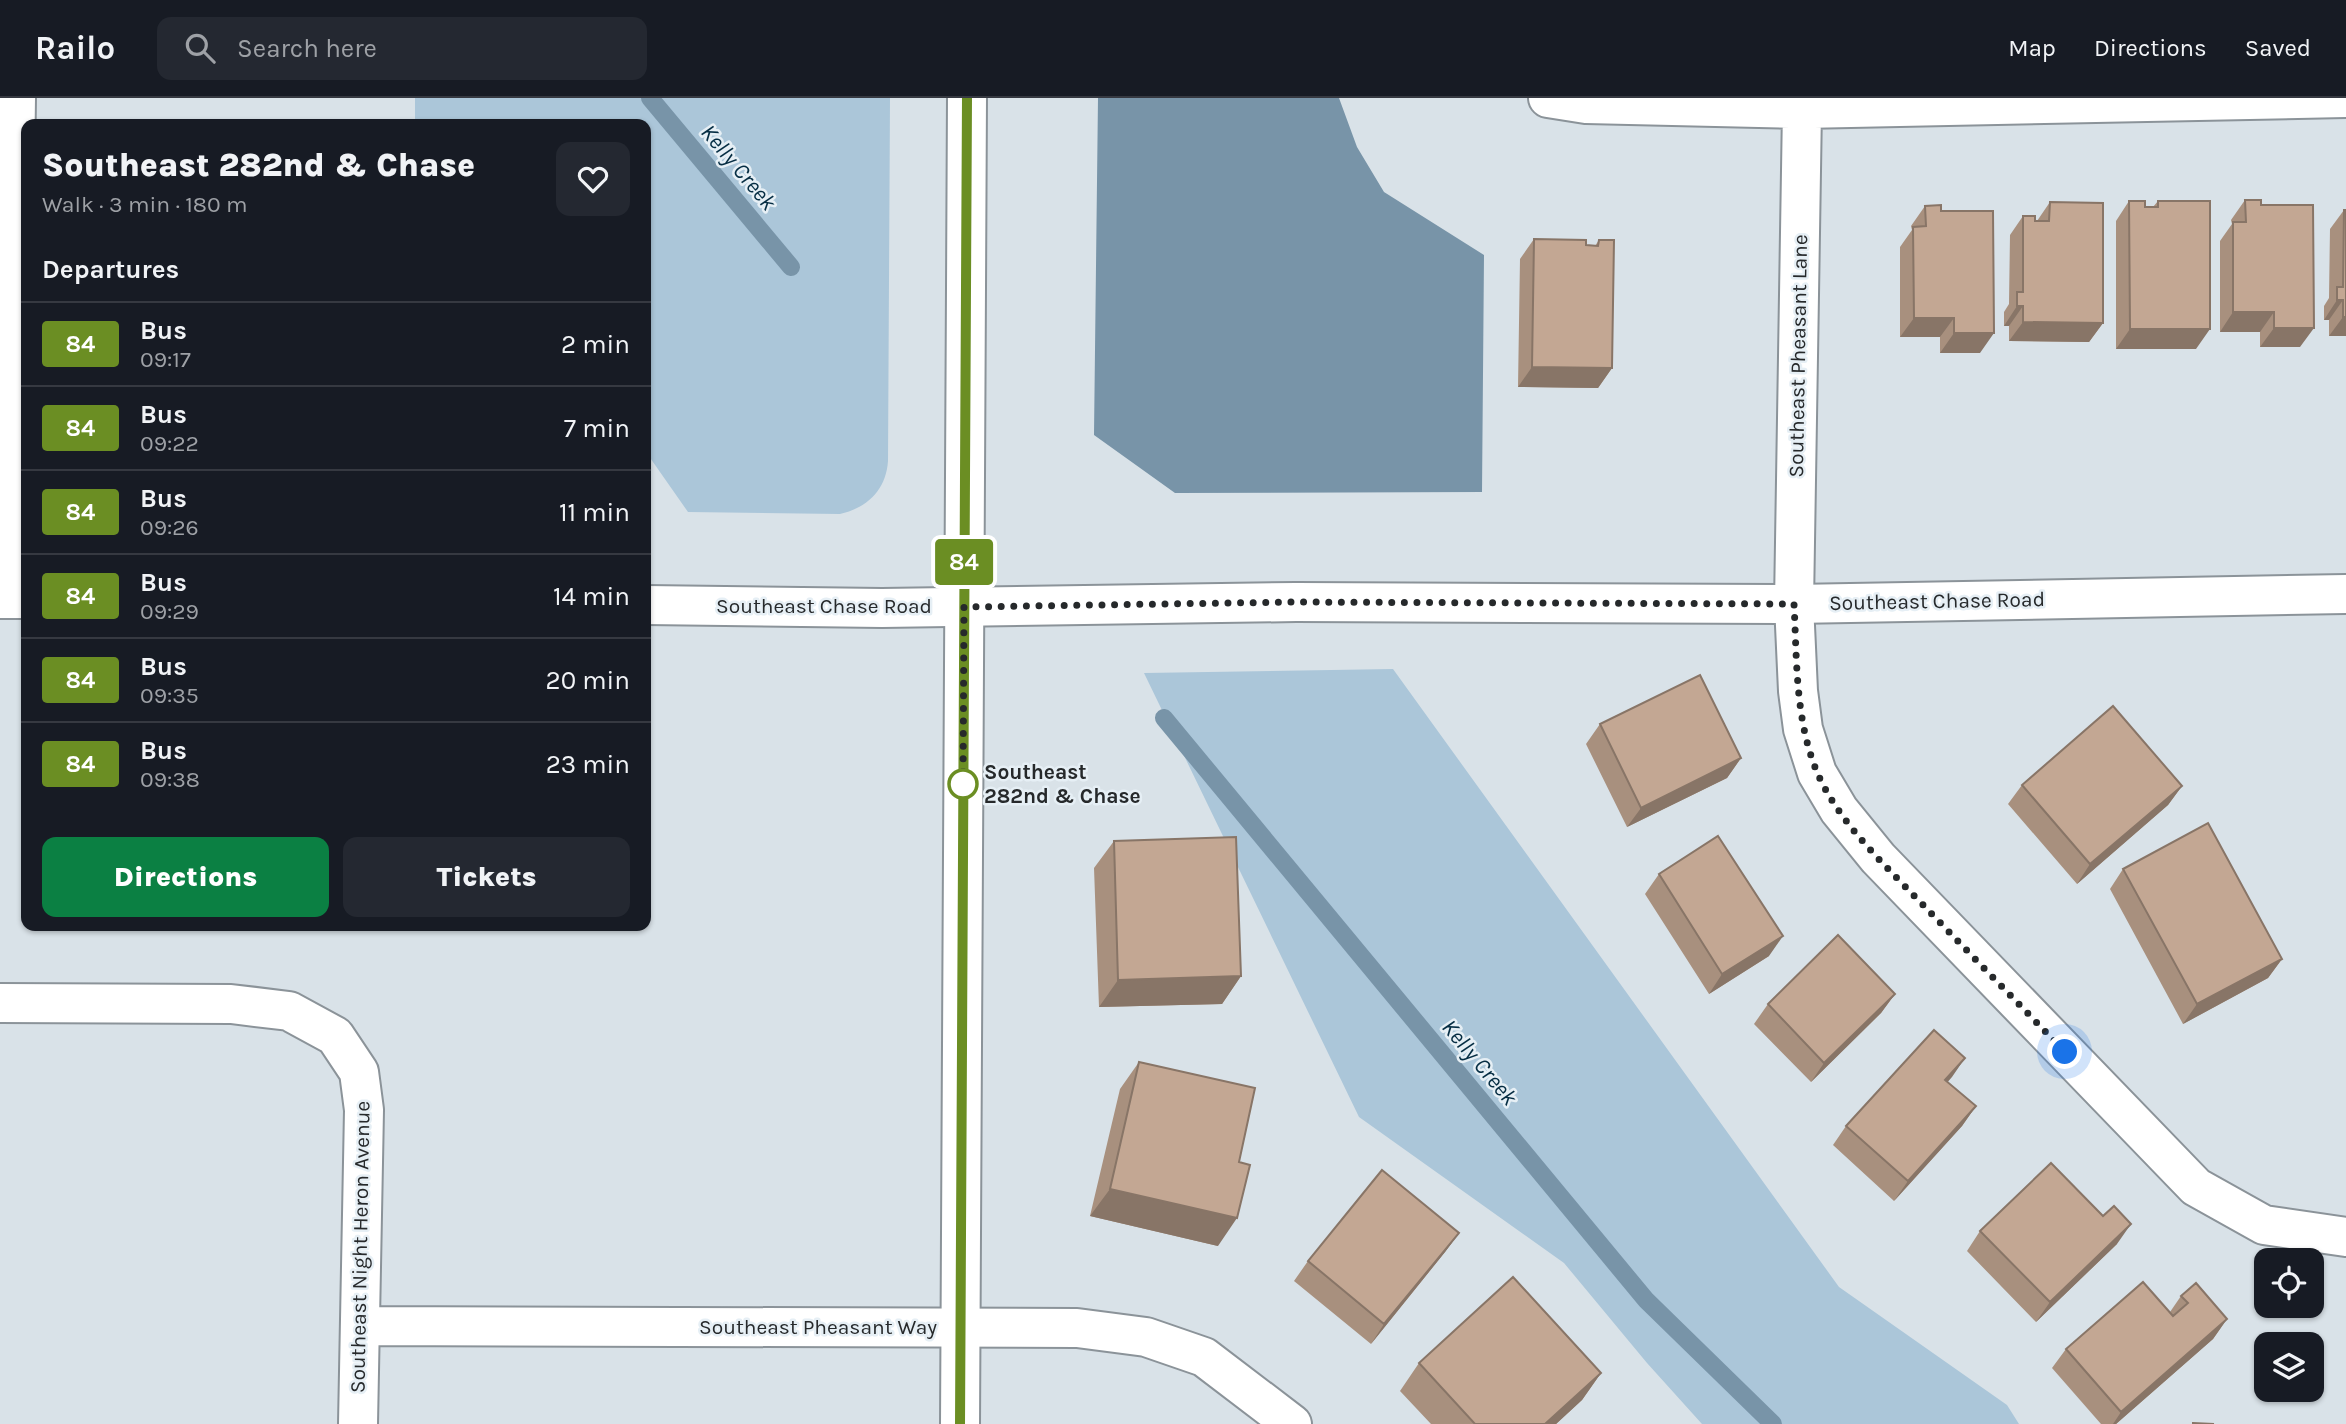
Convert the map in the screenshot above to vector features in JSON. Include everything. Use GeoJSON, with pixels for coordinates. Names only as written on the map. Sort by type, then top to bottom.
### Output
{"type":"FeatureCollection","features":[{"type":"Feature","properties":{"kind":"street"},"geometry":{"type":"LineString","coordinates":[[12,599],[16,98]]}},
{"type":"Feature","properties":{"kind":"street"},"geometry":{"type":"LineString","coordinates":[[960,1424],[967,98]]}},
{"type":"Feature","properties":{"kind":"street"},"geometry":{"type":"LineString","coordinates":[[1548,98],[1586,104],[1802,109],[2346,98]]}},
{"type":"Feature","properties":{"kind":"street","name":"Southeast Pheasant Lane"},"geometry":{"type":"LineString","coordinates":[[1802,109],[1794,604],[1801,717],[1818,773],[1839,810],[1878,858],[2196,1187],[2263,1225],[2346,1237]]}},
{"type":"Feature","properties":{"kind":"street","name":"Southeast Chase Road"},"geometry":{"type":"LineString","coordinates":[[651,605],[964,607],[1296,602],[1794,604],[2346,594]]}},
{"type":"Feature","properties":{"kind":"street","name":"Southeast Night Heron Avenue"},"geometry":{"type":"LineString","coordinates":[[0,1003],[231,1003],[289,1011],[335,1036],[359,1072],[364,1110],[358,1424]]}},
{"type":"Feature","properties":{"kind":"street","name":"Southeast Pheasant Way"},"geometry":{"type":"LineString","coordinates":[[360,1326],[1077,1328],[1146,1337],[1205,1357],[1292,1424]]}},
{"type":"Feature","properties":{"kind":"shaded area"},"geometry":{"type":"Polygon","coordinates":[[[415,98],[890,98],[888,461],[879,489],[867,502],[840,514],[688,512],[651,459],[651,119],[415,119],[415,98]]]}},
{"type":"Feature","properties":{"kind":"shaded area"},"geometry":{"type":"Polygon","coordinates":[[[1098,98],[1339,98],[1357,147],[1384,192],[1484,255],[1482,492],[1175,493],[1094,435],[1098,98]]]}},
{"type":"Feature","properties":{"kind":"shaded area"},"geometry":{"type":"Polygon","coordinates":[[[1393,669],[1839,1287],[2007,1405],[2019,1424],[1702,1424],[1564,1263],[1359,1117],[1144,673],[1393,669]]]}},
{"type":"Feature","properties":{"kind":"building"},"geometry":{"type":"Polygon","coordinates":[[[2245,200],[2261,200],[2261,205],[2313,205],[2314,328],[2274,328],[2274,312],[2233,312],[2233,222],[2246,222],[2245,200]]]}},
{"type":"Feature","properties":{"kind":"building"},"geometry":{"type":"Polygon","coordinates":[[[2129,201],[2145,201],[2145,207],[2158,207],[2158,201],[2210,201],[2210,329],[2130,329],[2129,201]]]}},
{"type":"Feature","properties":{"kind":"building"},"geometry":{"type":"Polygon","coordinates":[[[2050,202],[2103,203],[2103,323],[2023,322],[2023,306],[2017,306],[2017,292],[2023,292],[2023,216],[2035,216],[2035,221],[2049,221],[2050,202]]]}},
{"type":"Feature","properties":{"kind":"building"},"geometry":{"type":"Polygon","coordinates":[[[1941,205],[1941,211],[1993,211],[1994,333],[1954,333],[1954,318],[1914,318],[1913,227],[1926,226],[1925,206],[1941,205]]]}},
{"type":"Feature","properties":{"kind":"building"},"geometry":{"type":"Polygon","coordinates":[[[2344,210],[2346,317],[2343,317],[2343,300],[2337,300],[2337,287],[2343,287],[2344,210]]]}},
{"type":"Feature","properties":{"kind":"building"},"geometry":{"type":"Polygon","coordinates":[[[1534,239],[1586,240],[1586,245],[1598,246],[1599,240],[1614,240],[1612,368],[1532,367],[1534,239]]]}},
{"type":"Feature","properties":{"kind":"building"},"geometry":{"type":"Polygon","coordinates":[[[1700,675],[1741,758],[1641,808],[1600,724],[1700,675]]]}},
{"type":"Feature","properties":{"kind":"building"},"geometry":{"type":"Polygon","coordinates":[[[2113,706],[2182,786],[2090,864],[2022,785],[2113,706]]]}},
{"type":"Feature","properties":{"kind":"building"},"geometry":{"type":"Polygon","coordinates":[[[2208,823],[2282,959],[2197,1004],[2123,869],[2208,823]]]}},
{"type":"Feature","properties":{"kind":"building"},"geometry":{"type":"Polygon","coordinates":[[[1718,836],[1783,936],[1722,974],[1659,874],[1718,836]]]}},
{"type":"Feature","properties":{"kind":"building"},"geometry":{"type":"Polygon","coordinates":[[[1236,837],[1241,976],[1118,980],[1114,841],[1236,837]]]}},
{"type":"Feature","properties":{"kind":"building"},"geometry":{"type":"Polygon","coordinates":[[[1838,935],[1895,994],[1824,1063],[1768,1004],[1838,935]]]}},
{"type":"Feature","properties":{"kind":"building"},"geometry":{"type":"Polygon","coordinates":[[[1934,1030],[1965,1058],[1945,1080],[1976,1106],[1908,1181],[1846,1126],[1934,1030]]]}},
{"type":"Feature","properties":{"kind":"building"},"geometry":{"type":"Polygon","coordinates":[[[1139,1062],[1255,1088],[1239,1162],[1250,1165],[1237,1218],[1110,1189],[1139,1062]]]}},
{"type":"Feature","properties":{"kind":"building"},"geometry":{"type":"Polygon","coordinates":[[[2051,1163],[2103,1216],[2114,1206],[2131,1224],[2050,1302],[1980,1231],[2051,1163]]]}},
{"type":"Feature","properties":{"kind":"building"},"geometry":{"type":"Polygon","coordinates":[[[1382,1170],[1459,1233],[1384,1324],[1308,1261],[1382,1170]]]}},
{"type":"Feature","properties":{"kind":"building"},"geometry":{"type":"Polygon","coordinates":[[[1513,1277],[1601,1373],[1545,1424],[1475,1424],[1419,1363],[1513,1277]]]}},
{"type":"Feature","properties":{"kind":"building"},"geometry":{"type":"Polygon","coordinates":[[[2143,1282],[2173,1316],[2188,1303],[2181,1296],[2196,1283],[2227,1319],[2121,1412],[2066,1349],[2143,1282]]]}},
{"type":"Feature","properties":{"kind":"waterway","name":"Kelly Creek"},"geometry":{"type":"LineString","coordinates":[[650,98],[791,267]]}},
{"type":"Feature","properties":{"kind":"waterway","name":"Kelly Creek"},"geometry":{"type":"LineString","coordinates":[[1164,718],[1646,1300],[1773,1424]]}},
{"type":"Feature","properties":{"kind":"bus line","name":"84"},"geometry":{"type":"LineString","coordinates":[[960,1424],[967,98]]}},
{"type":"Feature","properties":{"kind":"place","name":"Southeast 282nd & Chase"},"geometry":{"type":"Point","coordinates":[963,784]}},
{"type":"Feature","properties":{"kind":"route"},"geometry":{"type":"LineString","coordinates":[[963,784],[964,607],[1296,602],[1794,604],[1798,691],[1803,729],[1818,773],[1839,810],[1878,858],[2065,1052]]}}]}
